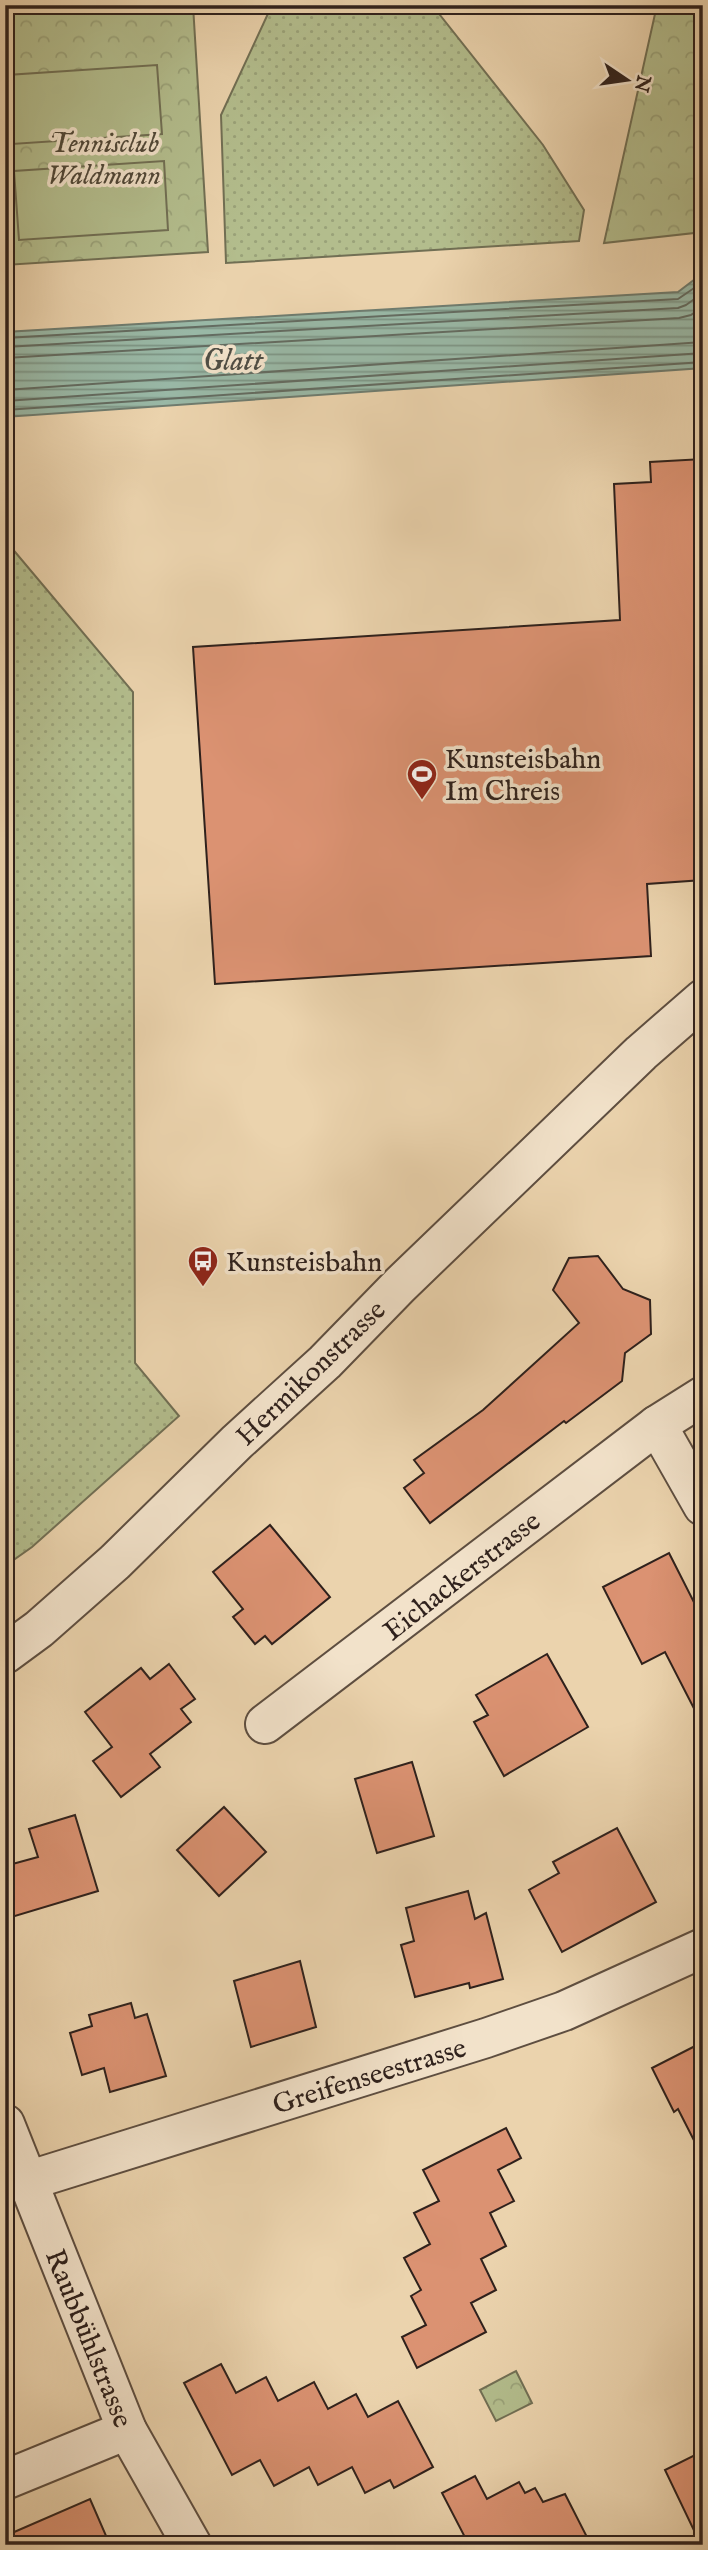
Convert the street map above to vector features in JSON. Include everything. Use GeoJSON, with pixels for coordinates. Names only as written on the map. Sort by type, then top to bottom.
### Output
{"type":"FeatureCollection","features":[{"type":"Feature","properties":{"kind":"street","name":"Hermikonstrasse"},"geometry":{"type":"LineString","coordinates":[[5,1654],[39,1629],[115,1562],[237,1442],[326,1362],[400,1285],[641,1053],[703,999]]}},
{"type":"Feature","properties":{"kind":"street","name":"Eichackerstrasse"},"geometry":{"type":"LineString","coordinates":[[265,1724],[657,1425],[703,1396]]}},
{"type":"Feature","properties":{"kind":"street"},"geometry":{"type":"LineString","coordinates":[[657,1425],[703,1506]]}},
{"type":"Feature","properties":{"kind":"street","name":"Greifenseestrasse"},"geometry":{"type":"LineString","coordinates":[[27,2181],[486,2038],[564,2011],[703,1948]]}},
{"type":"Feature","properties":{"kind":"street","name":"Raubbühlstrasse"},"geometry":{"type":"LineString","coordinates":[[5,2124],[127,2430],[192,2545]]}},
{"type":"Feature","properties":{"kind":"street"},"geometry":{"type":"LineString","coordinates":[[5,2480],[127,2430]]}},
{"type":"Feature","properties":{"kind":"green space","name":"Tennisclub Waldmann"},"geometry":{"type":"Polygon","coordinates":[[[5,5],[193,5],[208,252],[5,265],[5,5]]]}},
{"type":"Feature","properties":{"kind":"green space"},"geometry":{"type":"Polygon","coordinates":[[[272,5],[432,5],[543,145],[584,210],[579,241],[226,263],[221,115],[272,5]]]}},
{"type":"Feature","properties":{"kind":"green space"},"geometry":{"type":"Polygon","coordinates":[[[657,5],[703,5],[703,232],[604,243],[657,5]]]}},
{"type":"Feature","properties":{"kind":"green space"},"geometry":{"type":"Polygon","coordinates":[[[157,65],[162,134],[12,144],[7,75],[157,65]]]}},
{"type":"Feature","properties":{"kind":"green space"},"geometry":{"type":"Polygon","coordinates":[[[164,161],[168,230],[19,240],[14,171],[164,161]]]}},
{"type":"Feature","properties":{"kind":"green space"},"geometry":{"type":"Polygon","coordinates":[[[5,540],[133,692],[135,1363],[179,1416],[32,1547],[5,1566],[5,540]]]}},
{"type":"Feature","properties":{"kind":"green space"},"geometry":{"type":"Polygon","coordinates":[[[516,2371],[532,2403],[496,2421],[480,2390],[516,2371]]]}},
{"type":"Feature","properties":{"kind":"water","name":"Glatt"},"geometry":{"type":"Polygon","coordinates":[[[703,273],[703,368],[5,417],[5,332],[678,292],[703,273]]]}},
{"type":"Feature","properties":{"kind":"building","name":"Kunsteisbahn Im Chreis"},"geometry":{"type":"Polygon","coordinates":[[[703,459],[703,880],[647,884],[651,956],[215,984],[193,647],[620,620],[614,484],[651,482],[650,462],[703,459]]]}},
{"type":"Feature","properties":{"kind":"building"},"geometry":{"type":"Polygon","coordinates":[[[598,1256],[623,1289],[650,1300],[651,1334],[625,1353],[622,1381],[566,1423],[564,1421],[430,1523],[404,1488],[424,1473],[414,1460],[483,1410],[579,1323],[553,1290],[569,1258],[598,1256]]]}},
{"type":"Feature","properties":{"kind":"building"},"geometry":{"type":"Polygon","coordinates":[[[270,1525],[330,1597],[272,1644],[265,1636],[255,1644],[233,1617],[243,1609],[213,1572],[270,1525]]]}},
{"type":"Feature","properties":{"kind":"building"},"geometry":{"type":"Polygon","coordinates":[[[669,1553],[703,1620],[703,1726],[665,1652],[642,1664],[603,1587],[669,1553]]]}},
{"type":"Feature","properties":{"kind":"building"},"geometry":{"type":"Polygon","coordinates":[[[547,1654],[588,1727],[504,1776],[474,1722],[488,1715],[476,1695],[547,1654]]]}},
{"type":"Feature","properties":{"kind":"building"},"geometry":{"type":"Polygon","coordinates":[[[169,1664],[195,1699],[181,1709],[191,1722],[150,1754],[160,1767],[121,1797],[93,1761],[112,1747],[85,1712],[141,1668],[150,1679],[169,1664]]]}},
{"type":"Feature","properties":{"kind":"building"},"geometry":{"type":"Polygon","coordinates":[[[412,1762],[434,1836],[377,1853],[355,1779],[412,1762]]]}},
{"type":"Feature","properties":{"kind":"building"},"geometry":{"type":"Polygon","coordinates":[[[224,1807],[266,1852],[219,1896],[177,1850],[224,1807]]]}},
{"type":"Feature","properties":{"kind":"building"},"geometry":{"type":"Polygon","coordinates":[[[75,1815],[98,1891],[5,1919],[5,1866],[38,1857],[29,1829],[75,1815]]]}},
{"type":"Feature","properties":{"kind":"building"},"geometry":{"type":"Polygon","coordinates":[[[617,1828],[656,1902],[562,1952],[529,1890],[559,1873],[553,1862],[617,1828]]]}},
{"type":"Feature","properties":{"kind":"building"},"geometry":{"type":"Polygon","coordinates":[[[468,1891],[475,1919],[486,1913],[503,1979],[470,1988],[469,1983],[415,1997],[401,1945],[414,1941],[406,1908],[468,1891]]]}},
{"type":"Feature","properties":{"kind":"building"},"geometry":{"type":"Polygon","coordinates":[[[300,1961],[316,2027],[251,2047],[234,1981],[300,1961]]]}},
{"type":"Feature","properties":{"kind":"building"},"geometry":{"type":"Polygon","coordinates":[[[131,2003],[135,2018],[147,2014],[166,2076],[110,2092],[104,2068],[82,2075],[70,2033],[92,2026],[89,2015],[131,2003]]]}},
{"type":"Feature","properties":{"kind":"building"},"geometry":{"type":"Polygon","coordinates":[[[703,2042],[703,2158],[678,2109],[674,2112],[652,2068],[703,2042]]]}},
{"type":"Feature","properties":{"kind":"building"},"geometry":{"type":"Polygon","coordinates":[[[506,2128],[521,2158],[498,2170],[514,2201],[490,2213],[506,2246],[481,2259],[496,2290],[471,2303],[486,2332],[417,2368],[402,2337],[426,2325],[411,2296],[421,2290],[404,2258],[430,2244],[414,2213],[439,2201],[423,2170],[506,2128]]]}},
{"type":"Feature","properties":{"kind":"building"},"geometry":{"type":"Polygon","coordinates":[[[221,2364],[236,2393],[266,2377],[278,2401],[314,2382],[328,2409],[356,2394],[368,2417],[398,2401],[433,2467],[394,2488],[390,2480],[365,2493],[352,2467],[318,2485],[309,2467],[274,2486],[260,2460],[232,2475],[184,2383],[221,2364]]]}},
{"type":"Feature","properties":{"kind":"building"},"geometry":{"type":"Polygon","coordinates":[[[703,2451],[703,2545],[701,2545],[665,2470],[703,2451]]]}},
{"type":"Feature","properties":{"kind":"building"},"geometry":{"type":"Polygon","coordinates":[[[475,2476],[487,2499],[519,2482],[525,2493],[535,2488],[543,2502],[565,2494],[591,2545],[469,2545],[442,2493],[475,2476]]]}},
{"type":"Feature","properties":{"kind":"building"},"geometry":{"type":"Polygon","coordinates":[[[90,2499],[110,2545],[5,2545],[5,2536],[90,2499]]]}},
{"type":"Feature","properties":{"kind":"place","name":"Kunsteisbahn Im Chreis"},"geometry":{"type":"Point","coordinates":[422,801]}},
{"type":"Feature","properties":{"kind":"place","name":"Kunsteisbahn"},"geometry":{"type":"Point","coordinates":[203,1288]}}]}
